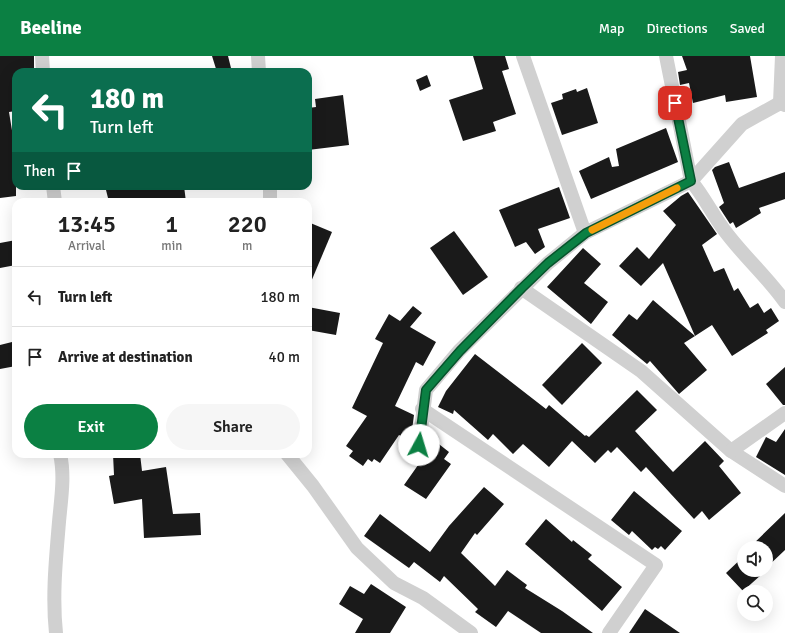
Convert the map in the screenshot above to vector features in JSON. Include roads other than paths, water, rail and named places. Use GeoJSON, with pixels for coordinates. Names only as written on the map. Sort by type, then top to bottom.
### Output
{"type":"FeatureCollection","features":[{"type":"Feature","properties":{"kind":"street"},"geometry":{"type":"LineString","coordinates":[[42,56],[43,68]]}},
{"type":"Feature","properties":{"kind":"street"},"geometry":{"type":"LineString","coordinates":[[258,56],[259,68]]}},
{"type":"Feature","properties":{"kind":"street"},"geometry":{"type":"LineString","coordinates":[[523,56],[586,233]]}},
{"type":"Feature","properties":{"kind":"street"},"geometry":{"type":"LineString","coordinates":[[666,56],[691,181],[701,193],[722,227],[770,281],[785,302]]}},
{"type":"Feature","properties":{"kind":"street"},"geometry":{"type":"LineString","coordinates":[[419,445],[422,409],[426,390],[460,351],[548,263],[586,233],[691,181],[742,124],[782,104],[782,56]]}},
{"type":"Feature","properties":{"kind":"street"},"geometry":{"type":"LineString","coordinates":[[522,288],[640,371],[731,451],[785,486]]}},
{"type":"Feature","properties":{"kind":"street"},"geometry":{"type":"LineString","coordinates":[[422,409],[656,565],[609,633]]}},
{"type":"Feature","properties":{"kind":"street"},"geometry":{"type":"LineString","coordinates":[[731,451],[785,413]]}},
{"type":"Feature","properties":{"kind":"street"},"geometry":{"type":"LineString","coordinates":[[56,633],[56,553],[63,469],[61,458]]}},
{"type":"Feature","properties":{"kind":"street"},"geometry":{"type":"LineString","coordinates":[[289,458],[313,486],[357,548],[394,583],[423,598],[471,633]]}}]}
